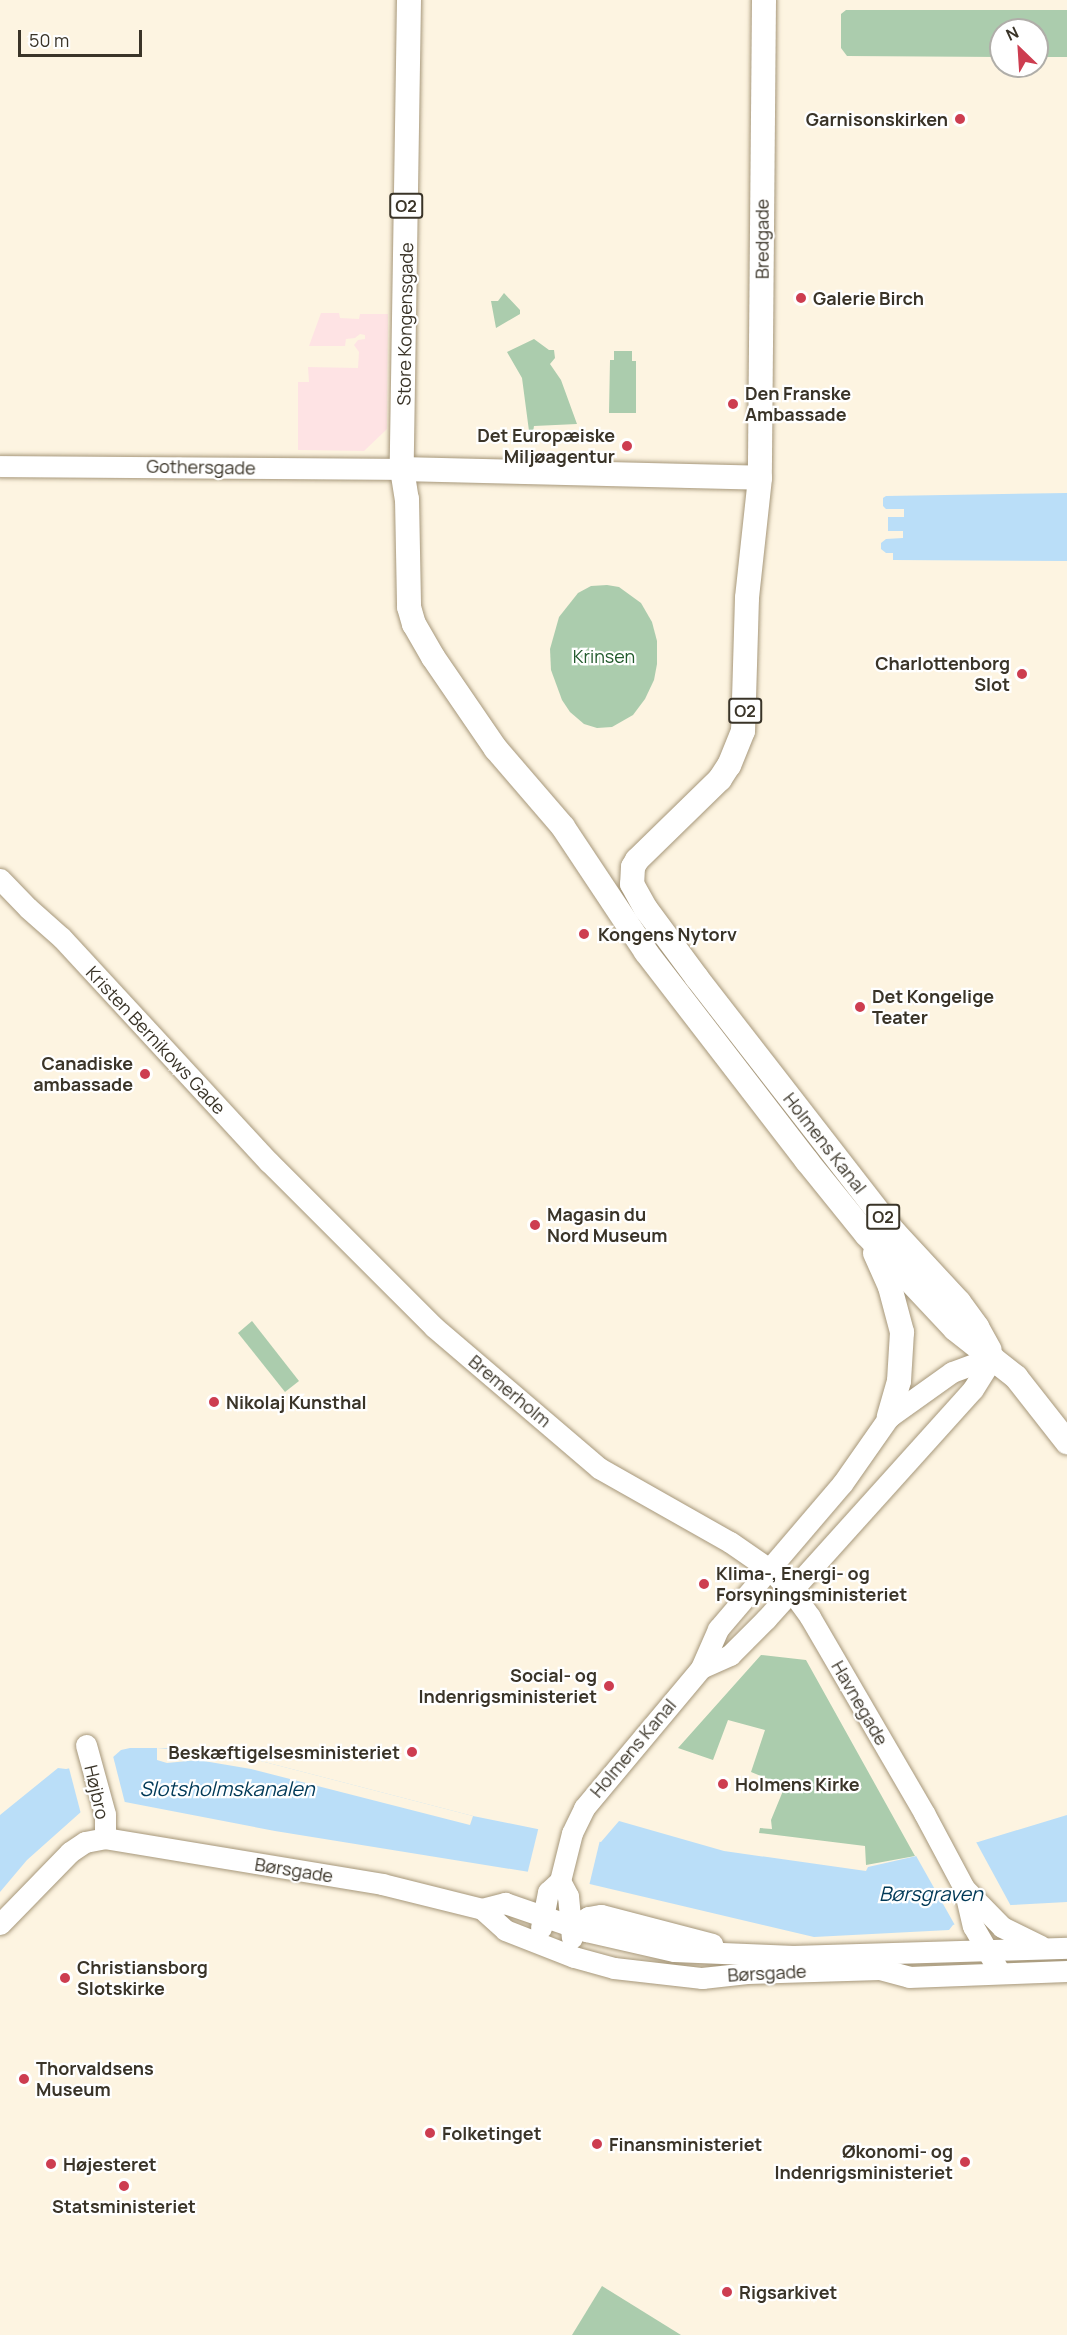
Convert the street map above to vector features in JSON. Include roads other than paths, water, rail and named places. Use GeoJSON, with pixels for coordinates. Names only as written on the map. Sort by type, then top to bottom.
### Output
{"type":"FeatureCollection","features":[{"type":"Feature","properties":{"kind":"main road","name":"Store Kongensgade"},"geometry":{"type":"LineString","coordinates":[[402,469],[409,0]]}},
{"type":"Feature","properties":{"kind":"main road","name":"Bredgade"},"geometry":{"type":"LineString","coordinates":[[760,478],[764,0]]}},
{"type":"Feature","properties":{"kind":"main road"},"geometry":{"type":"LineString","coordinates":[[402,469],[760,478]]}},
{"type":"Feature","properties":{"kind":"main road","name":"O2"},"geometry":{"type":"LineString","coordinates":[[402,469],[407,499],[410,607],[414,624],[433,657],[496,749],[538,794],[569,836]]}},
{"type":"Feature","properties":{"kind":"main road","name":"O2"},"geometry":{"type":"LineString","coordinates":[[633,867],[644,852],[720,779],[740,740],[745,715],[747,598],[760,478]]}},
{"type":"Feature","properties":{"kind":"main road"},"geometry":{"type":"LineString","coordinates":[[569,836],[601,860],[633,867]]}},
{"type":"Feature","properties":{"kind":"main road","name":"Holmens Kanal"},"geometry":{"type":"LineString","coordinates":[[569,836],[646,952],[866,1234],[956,1329],[993,1357]]}},
{"type":"Feature","properties":{"kind":"main road","name":"Holmens Kanal"},"geometry":{"type":"LineString","coordinates":[[633,867],[634,890],[658,926],[884,1219],[960,1302],[993,1357]]}},
{"type":"Feature","properties":{"kind":"main road"},"geometry":{"type":"LineString","coordinates":[[866,1234],[890,1287],[902,1332],[900,1381],[889,1417]]}},
{"type":"Feature","properties":{"kind":"main road","name":"O2"},"geometry":{"type":"LineString","coordinates":[[993,1357],[1016,1377],[1067,1442]]}},
{"type":"Feature","properties":{"kind":"street","name":"Gothersgade"},"geometry":{"type":"LineString","coordinates":[[0,466],[402,469]]}},
{"type":"Feature","properties":{"kind":"street","name":"Kristen Bernikows Gade"},"geometry":{"type":"LineString","coordinates":[[0,879],[62,938],[281,1174]]}},
{"type":"Feature","properties":{"kind":"street","name":"Bremerholm"},"geometry":{"type":"LineString","coordinates":[[281,1174],[434,1327],[599,1468],[730,1542],[769,1569]]}},
{"type":"Feature","properties":{"kind":"street","name":"Holmens Kanal"},"geometry":{"type":"LineString","coordinates":[[560,1881],[572,1833],[590,1800],[701,1668],[718,1629],[856,1466],[889,1417],[952,1372],[993,1357]]}},
{"type":"Feature","properties":{"kind":"street","name":"Holmens Kanal"},"geometry":{"type":"LineString","coordinates":[[701,1668],[738,1649],[792,1592],[973,1389],[993,1357]]}},
{"type":"Feature","properties":{"kind":"street","name":"Havnegade"},"geometry":{"type":"LineString","coordinates":[[769,1569],[792,1592],[821,1636],[964,1888]]}},
{"type":"Feature","properties":{"kind":"street","name":"Højbro"},"geometry":{"type":"LineString","coordinates":[[88,1754],[103,1808],[105,1838]]}},
{"type":"Feature","properties":{"kind":"street","name":"Børsgade"},"geometry":{"type":"LineString","coordinates":[[105,1838],[382,1884],[482,1909],[505,1930],[574,1957],[614,1968],[702,1978],[747,1973],[880,1968],[909,1977],[1067,1971]]}},
{"type":"Feature","properties":{"kind":"street"},"geometry":{"type":"LineString","coordinates":[[0,1924],[70,1851],[85,1842],[105,1838]]}},
{"type":"Feature","properties":{"kind":"street"},"geometry":{"type":"LineString","coordinates":[[538,1944],[548,1892],[560,1881],[568,1896],[574,1957]]}},
{"type":"Feature","properties":{"kind":"street"},"geometry":{"type":"LineString","coordinates":[[964,1888],[1008,1932],[1059,1949]]}},
{"type":"Feature","properties":{"kind":"street"},"geometry":{"type":"LineString","coordinates":[[964,1888],[972,1923],[1000,1973]]}},
{"type":"Feature","properties":{"kind":"street","name":"Børsgade"},"geometry":{"type":"LineString","coordinates":[[482,1909],[505,1903],[571,1927],[674,1952],[744,1952],[794,1956],[986,1949],[1059,1949]]}},
{"type":"Feature","properties":{"kind":"water"},"geometry":{"type":"Polygon","coordinates":[[[1067,493],[1067,561],[893,560],[893,553],[886,553],[881,549],[881,543],[886,539],[903,538],[903,531],[888,531],[888,517],[904,517],[904,509],[886,509],[883,506],[883,498],[886,496],[1067,493]]]}},
{"type":"Feature","properties":{"kind":"water"},"geometry":{"type":"Polygon","coordinates":[[[182,1748],[234,1754],[473,1816],[601,1842],[619,1821],[724,1851],[866,1871],[868,1867],[978,1842],[1067,1815],[1067,1902],[1011,1905],[953,1925],[949,1930],[814,1937],[560,1877],[275,1831],[125,1802],[82,1811],[27,1860],[0,1892],[0,1815],[58,1768],[66,1769],[100,1762],[112,1758],[121,1750],[182,1748]]]}},
{"type":"Feature","properties":{"kind":"place","name":"Garnisonskirken"},"geometry":{"type":"Point","coordinates":[960,119]}},
{"type":"Feature","properties":{"kind":"place","name":"Galerie Birch"},"geometry":{"type":"Point","coordinates":[801,298]}},
{"type":"Feature","properties":{"kind":"place","name":"Den Franske Ambassade"},"geometry":{"type":"Point","coordinates":[733,404]}},
{"type":"Feature","properties":{"kind":"place","name":"Det Europæiske Miljøagentur"},"geometry":{"type":"Point","coordinates":[627,446]}},
{"type":"Feature","properties":{"kind":"place","name":"Charlottenborg Slot"},"geometry":{"type":"Point","coordinates":[1022,674]}},
{"type":"Feature","properties":{"kind":"place","name":"Kongens Nytorv"},"geometry":{"type":"Point","coordinates":[584,934]}},
{"type":"Feature","properties":{"kind":"place","name":"Det Kongelige Teater"},"geometry":{"type":"Point","coordinates":[860,1007]}},
{"type":"Feature","properties":{"kind":"place","name":"Canadiske ambassade"},"geometry":{"type":"Point","coordinates":[145,1074]}},
{"type":"Feature","properties":{"kind":"place","name":"Magasin du Nord Museum"},"geometry":{"type":"Point","coordinates":[535,1225]}},
{"type":"Feature","properties":{"kind":"place","name":"Nikolaj Kunsthal"},"geometry":{"type":"Point","coordinates":[214,1402]}},
{"type":"Feature","properties":{"kind":"place","name":"Klima-, Energi- og Forsyningsministeriet"},"geometry":{"type":"Point","coordinates":[704,1584]}},
{"type":"Feature","properties":{"kind":"place","name":"Social- og Indenrigsministeriet"},"geometry":{"type":"Point","coordinates":[609,1686]}},
{"type":"Feature","properties":{"kind":"place","name":"Beskæftigelsesministeriet"},"geometry":{"type":"Point","coordinates":[412,1752]}},
{"type":"Feature","properties":{"kind":"place","name":"Holmens Kirke"},"geometry":{"type":"Point","coordinates":[723,1784]}},
{"type":"Feature","properties":{"kind":"place","name":"Christiansborg Slotskirke"},"geometry":{"type":"Point","coordinates":[65,1978]}},
{"type":"Feature","properties":{"kind":"place","name":"Thorvaldsens Museum"},"geometry":{"type":"Point","coordinates":[24,2079]}},
{"type":"Feature","properties":{"kind":"place","name":"Folketinget"},"geometry":{"type":"Point","coordinates":[430,2133]}},
{"type":"Feature","properties":{"kind":"place","name":"Finansministeriet"},"geometry":{"type":"Point","coordinates":[597,2144]}},
{"type":"Feature","properties":{"kind":"place","name":"Økonomi- og Indenrigsministeriet"},"geometry":{"type":"Point","coordinates":[965,2162]}},
{"type":"Feature","properties":{"kind":"place","name":"Højesteret"},"geometry":{"type":"Point","coordinates":[51,2164]}},
{"type":"Feature","properties":{"kind":"place","name":"Statsministeriet"},"geometry":{"type":"Point","coordinates":[124,2186]}},
{"type":"Feature","properties":{"kind":"place","name":"Rigsarkivet"},"geometry":{"type":"Point","coordinates":[727,2292]}},
{"type":"Feature","properties":{"kind":"park label","name":"Krinsen"},"geometry":{"type":"Point","coordinates":[604,656]}},
{"type":"Feature","properties":{"kind":"water label","name":"Slotsholmskanalen"},"geometry":{"type":"Point","coordinates":[227,1788]}},
{"type":"Feature","properties":{"kind":"water label","name":"Børsgraven"},"geometry":{"type":"Point","coordinates":[931,1893]}}]}
